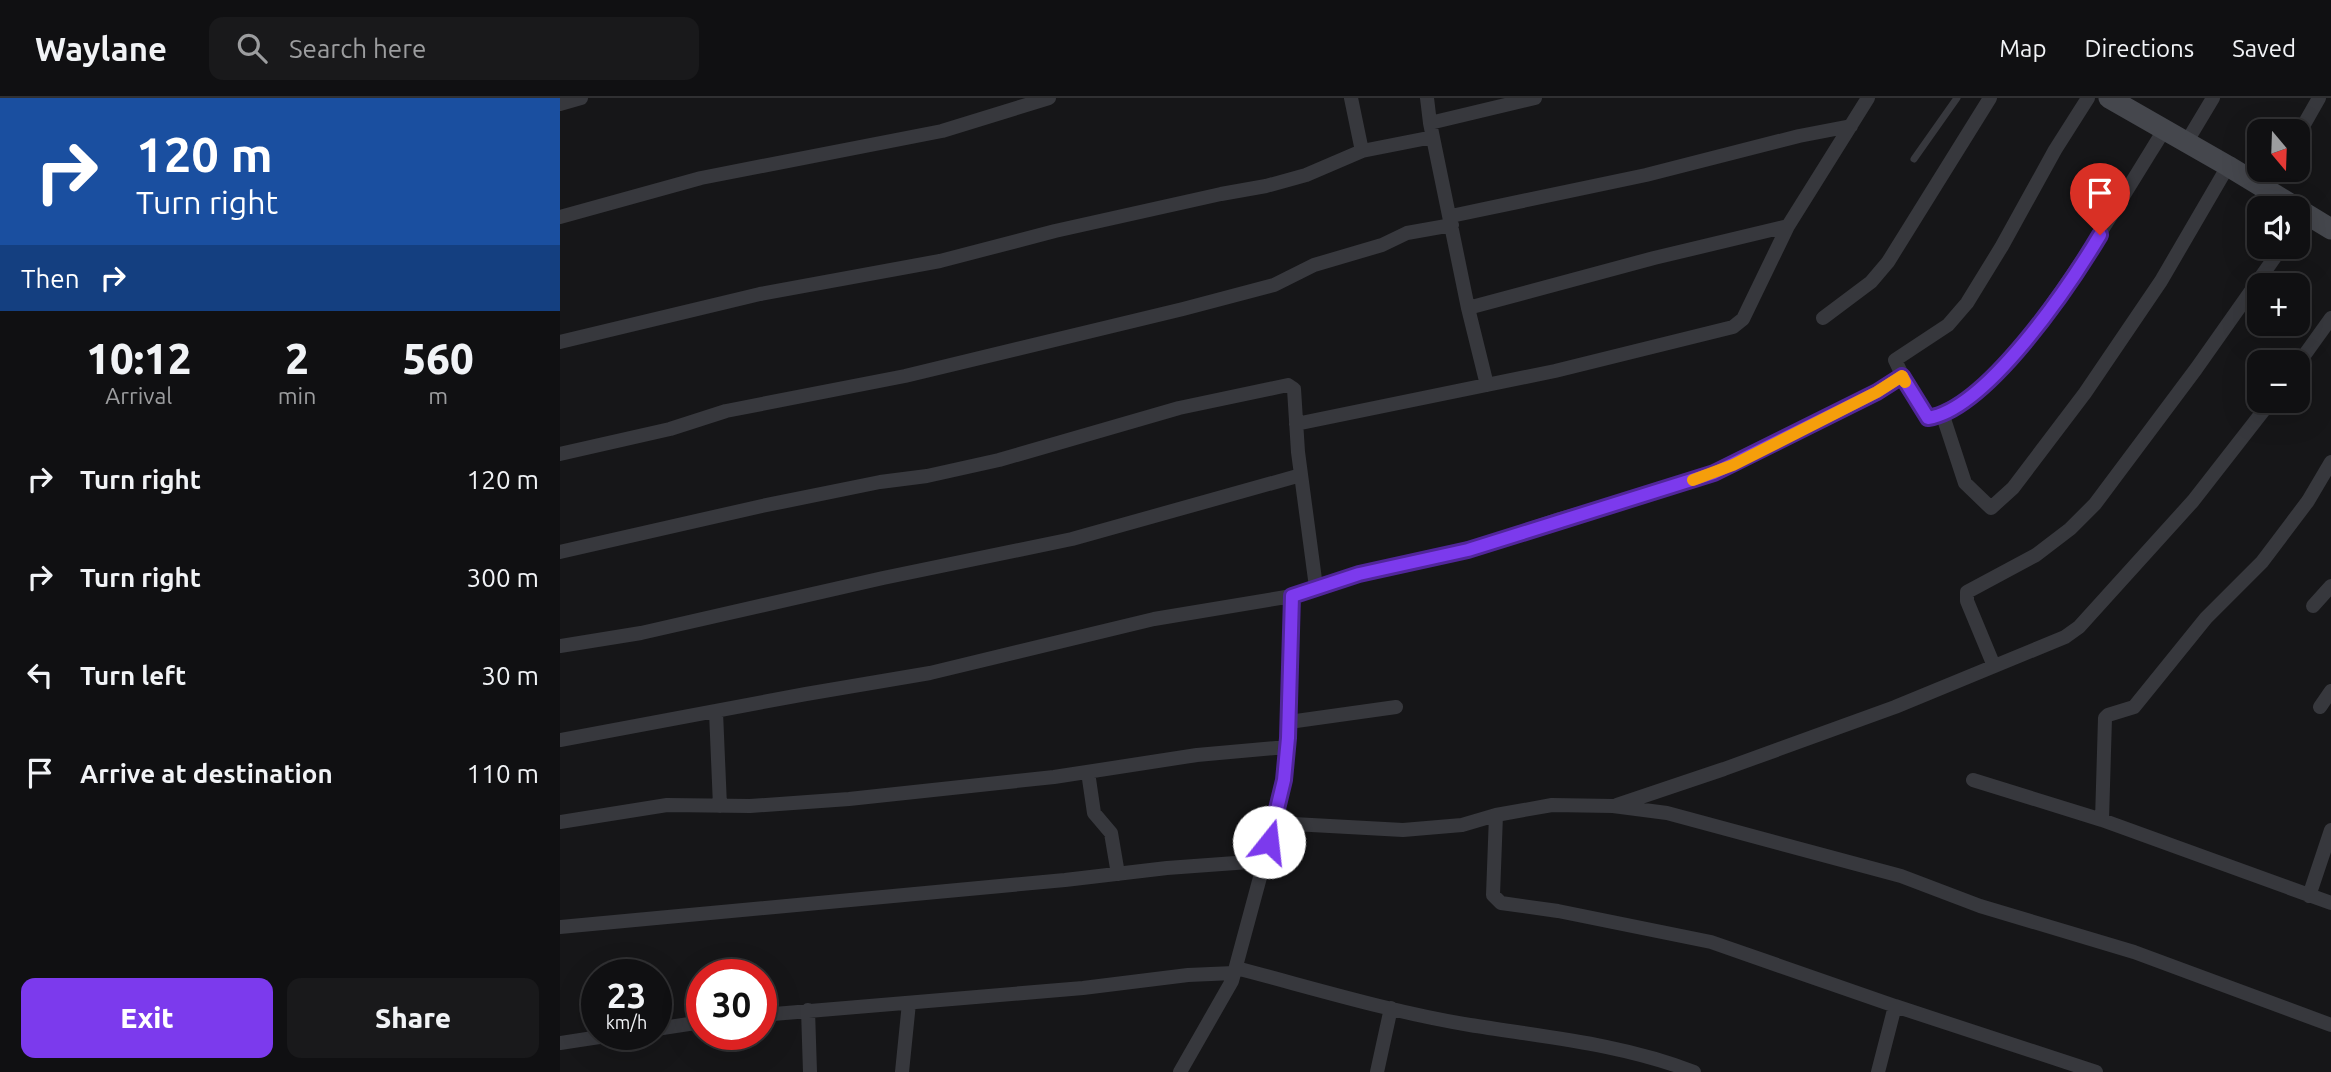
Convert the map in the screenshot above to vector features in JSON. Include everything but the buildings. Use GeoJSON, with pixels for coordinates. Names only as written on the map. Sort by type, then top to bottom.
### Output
{"type":"FeatureCollection","features":[{"type":"Feature","properties":{"kind":"street"},"geometry":{"type":"LineString","coordinates":[[560,104],[581,98]]}},
{"type":"Feature","properties":{"kind":"street"},"geometry":{"type":"LineString","coordinates":[[560,217],[701,178],[942,131],[1049,98]]}},
{"type":"Feature","properties":{"kind":"street"},"geometry":{"type":"LineString","coordinates":[[1351,98],[1362,151]]}},
{"type":"Feature","properties":{"kind":"street"},"geometry":{"type":"LineString","coordinates":[[1427,98],[1468,308],[1488,385]]}},
{"type":"Feature","properties":{"kind":"street"},"geometry":{"type":"LineString","coordinates":[[560,342],[760,294],[940,261],[1055,231],[1266,186],[1306,175],[1362,151],[1535,98]]}},
{"type":"Feature","properties":{"kind":"street"},"geometry":{"type":"LineString","coordinates":[[1296,424],[1555,371],[1733,327],[1743,319],[1751,306],[1788,226],[1868,98]]}},
{"type":"Feature","properties":{"kind":"street"},"geometry":{"type":"LineString","coordinates":[[1823,317],[1871,282],[1888,262],[1990,98]]}},
{"type":"Feature","properties":{"kind":"street"},"geometry":{"type":"LineString","coordinates":[[2088,98],[1966,303],[1948,325],[1895,360],[1928,418],[1968,399],[2032,334],[2090,252],[2164,130]]}},
{"type":"Feature","properties":{"kind":"street"},"geometry":{"type":"LineString","coordinates":[[2109,98],[2275,196]]}},
{"type":"Feature","properties":{"kind":"street"},"geometry":{"type":"LineString","coordinates":[[2186,143],[2214,98]]}},
{"type":"Feature","properties":{"kind":"street"},"geometry":{"type":"LineString","coordinates":[[2307,119],[2319,98]]}},
{"type":"Feature","properties":{"kind":"street"},"geometry":{"type":"LineString","coordinates":[[560,454],[670,429],[726,411],[939,369],[1183,309],[1274,285],[1314,265],[1382,245],[1407,233],[1798,136],[1851,126]]}},
{"type":"Feature","properties":{"kind":"street"},"geometry":{"type":"LineString","coordinates":[[1942,413],[1965,483],[1991,508],[2013,488],[2099,373],[2161,281],[2228,166]]}},
{"type":"Feature","properties":{"kind":"street"},"geometry":{"type":"LineString","coordinates":[[2265,188],[2269,182]]}},
{"type":"Feature","properties":{"kind":"street"},"geometry":{"type":"LineString","coordinates":[[2310,219],[2331,229]]}},
{"type":"Feature","properties":{"kind":"street"},"geometry":{"type":"LineString","coordinates":[[1468,308],[1654,258],[1788,226]]}},
{"type":"Feature","properties":{"kind":"street"},"geometry":{"type":"LineString","coordinates":[[1994,666],[1967,601],[1967,592],[2036,555],[2070,529],[2095,504],[2196,369],[2274,259]]}},
{"type":"Feature","properties":{"kind":"street"},"geometry":{"type":"LineString","coordinates":[[2308,350],[2331,318]]}},
{"type":"Feature","properties":{"kind":"street"},"geometry":{"type":"LineString","coordinates":[[560,740],[930,673],[1154,619],[1292,596],[1390,566],[1468,550],[1714,473],[1877,392],[1902,376]]}},
{"type":"Feature","properties":{"kind":"street"},"geometry":{"type":"LineString","coordinates":[[560,552],[762,506],[999,460],[1178,408],[1289,385],[1294,389],[1301,475],[1316,587]]}},
{"type":"Feature","properties":{"kind":"street"},"geometry":{"type":"LineString","coordinates":[[1613,806],[1724,769],[1895,706],[2065,637],[2079,627],[2193,501],[2262,413]]}},
{"type":"Feature","properties":{"kind":"street"},"geometry":{"type":"LineString","coordinates":[[2102,820],[2105,718],[2134,707],[2206,618],[2262,562],[2308,501],[2331,462]]}},
{"type":"Feature","properties":{"kind":"street"},"geometry":{"type":"LineString","coordinates":[[560,646],[641,633],[1072,540],[1301,475]]}},
{"type":"Feature","properties":{"kind":"street"},"geometry":{"type":"LineString","coordinates":[[2313,606],[2331,586]]}},
{"type":"Feature","properties":{"kind":"street"},"geometry":{"type":"LineString","coordinates":[[1180,1072],[1232,981],[1275,823],[1284,780],[1289,722],[1292,596]]}},
{"type":"Feature","properties":{"kind":"street"},"geometry":{"type":"LineString","coordinates":[[2320,707],[2331,691]]}},
{"type":"Feature","properties":{"kind":"street"},"geometry":{"type":"LineString","coordinates":[[1289,722],[1396,706]]}},
{"type":"Feature","properties":{"kind":"street"},"geometry":{"type":"LineString","coordinates":[[716,712],[720,806]]}},
{"type":"Feature","properties":{"kind":"street"},"geometry":{"type":"LineString","coordinates":[[560,821],[667,805],[720,806],[849,799],[1054,777],[1197,755],[1287,747]]}},
{"type":"Feature","properties":{"kind":"street"},"geometry":{"type":"LineString","coordinates":[[1088,772],[1094,813],[1111,833],[1118,874]]}},
{"type":"Feature","properties":{"kind":"street"},"geometry":{"type":"LineString","coordinates":[[1973,780],[2102,820],[2331,903]]}},
{"type":"Feature","properties":{"kind":"street"},"geometry":{"type":"LineString","coordinates":[[1275,823],[1403,830],[1462,825],[1552,804],[1613,806],[1667,813],[1901,876],[1980,906],[2134,952],[2331,1025]]}},
{"type":"Feature","properties":{"kind":"street"},"geometry":{"type":"LineString","coordinates":[[1496,815],[1493,895],[1501,903],[1558,911],[1712,942],[2096,1072]]}},
{"type":"Feature","properties":{"kind":"street"},"geometry":{"type":"LineString","coordinates":[[2309,896],[2331,830]]}},
{"type":"Feature","properties":{"kind":"street"},"geometry":{"type":"LineString","coordinates":[[560,927],[1263,861]]}},
{"type":"Feature","properties":{"kind":"street"},"geometry":{"type":"LineString","coordinates":[[777,1013],[909,1003],[1235,970],[1469,1025],[1581,1042],[1647,1057],[1688,1071]]}},
{"type":"Feature","properties":{"kind":"street"},"geometry":{"type":"LineString","coordinates":[[902,1072],[909,1003]]}},
{"type":"Feature","properties":{"kind":"street"},"geometry":{"type":"LineString","coordinates":[[1878,1072],[1895,1006]]}},
{"type":"Feature","properties":{"kind":"street"},"geometry":{"type":"LineString","coordinates":[[1377,1072],[1391,1008]]}},
{"type":"Feature","properties":{"kind":"street"},"geometry":{"type":"LineString","coordinates":[[808,1010],[810,1072]]}},
{"type":"Feature","properties":{"kind":"street"},"geometry":{"type":"LineString","coordinates":[[560,1042],[581,1039]]}},
{"type":"Feature","properties":{"kind":"lane"},"geometry":{"type":"LineString","coordinates":[[1914,159],[1957,98]]}},
{"type":"Feature","properties":{"kind":"slow traffic"},"geometry":{"type":"LineString","coordinates":[[1693,480],[1753,456],[1877,392],[1902,376],[1905,382]]}},
{"type":"Feature","properties":{"kind":"route"},"geometry":{"type":"LineString","coordinates":[[1269,842],[1284,780],[1288,738],[1292,596],[1359,574],[1468,550],[1514,533],[1638,498],[1714,473],[1753,456],[1877,392],[1902,376],[1928,418],[1942,413],[1968,399],[2009,360],[2032,334],[2100,235]]}}]}
